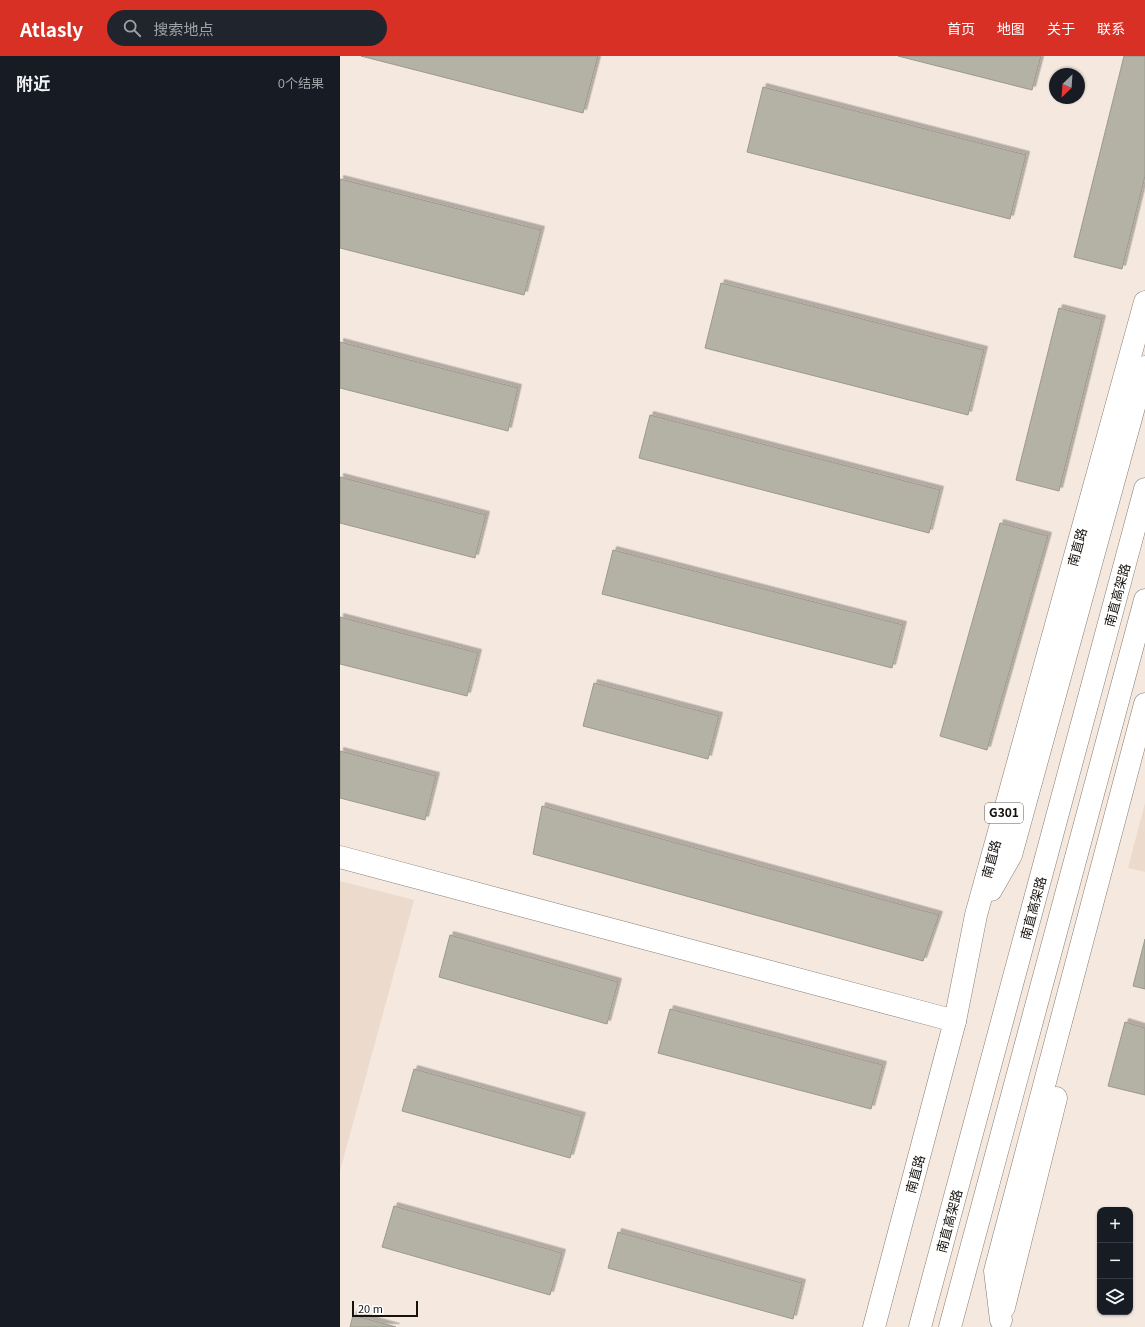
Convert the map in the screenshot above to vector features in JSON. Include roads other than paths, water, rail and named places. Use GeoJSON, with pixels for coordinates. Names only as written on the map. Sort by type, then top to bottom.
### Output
{"type":"FeatureCollection","features":[{"type":"Feature","properties":{"kind":"main road","name":"南直路"},"geometry":{"type":"LineString","coordinates":[[874,1327],[955,1021],[976,915],[1145,302]]}},
{"type":"Feature","properties":{"kind":"main road"},"geometry":{"type":"LineString","coordinates":[[976,915],[1011,855],[1145,367]]}},
{"type":"Feature","properties":{"kind":"main road","name":"南直高架路"},"geometry":{"type":"LineString","coordinates":[[920,1327],[1145,489]]}},
{"type":"Feature","properties":{"kind":"main road"},"geometry":{"type":"LineString","coordinates":[[950,1327],[1145,600]]}},
{"type":"Feature","properties":{"kind":"main road"},"geometry":{"type":"LineString","coordinates":[[999,1324],[995,1271],[1145,704]]}},
{"type":"Feature","properties":{"kind":"main road"},"geometry":{"type":"LineString","coordinates":[[999,1324],[1145,740]]}},
{"type":"Feature","properties":{"kind":"main road"},"geometry":{"type":"LineString","coordinates":[[340,857],[955,1021]]}}]}
